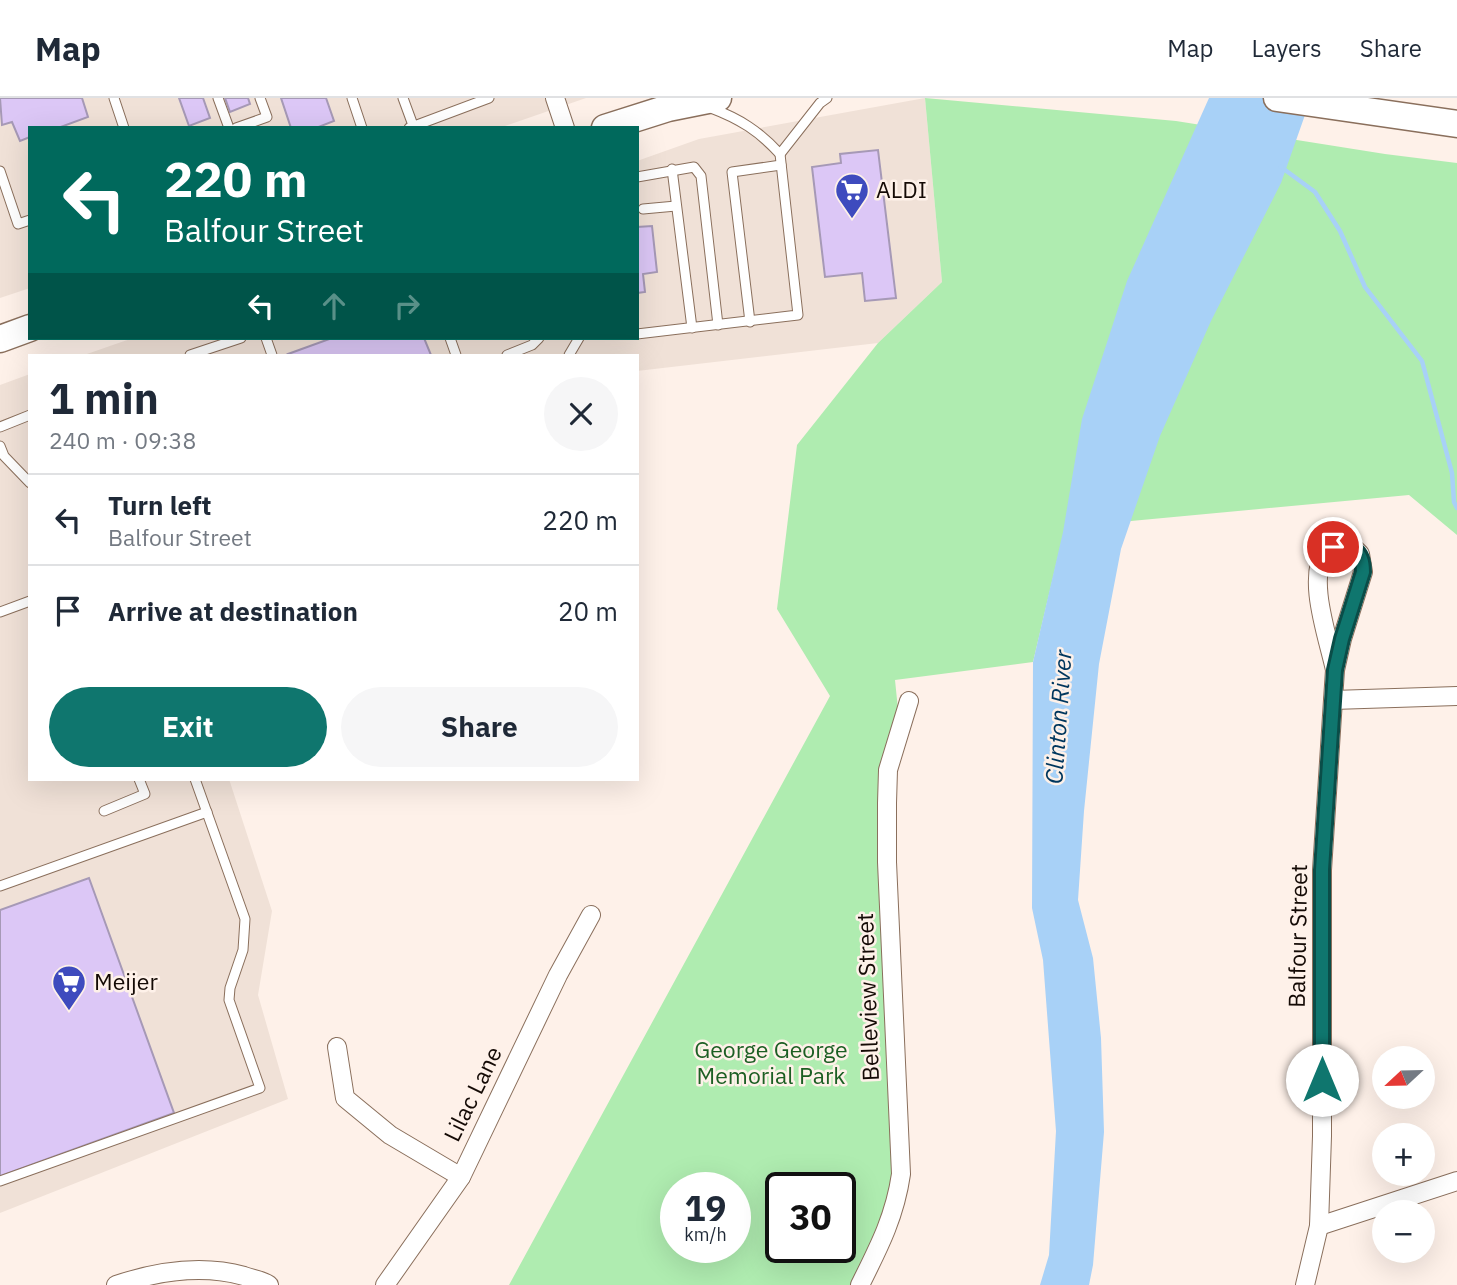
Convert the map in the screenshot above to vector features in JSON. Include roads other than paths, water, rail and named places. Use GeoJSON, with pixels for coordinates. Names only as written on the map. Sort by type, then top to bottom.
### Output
{"type":"FeatureCollection","features":[{"type":"Feature","properties":{"kind":"main road"},"geometry":{"type":"LineString","coordinates":[[1277,98],[1457,124]]}},
{"type":"Feature","properties":{"kind":"main road"},"geometry":{"type":"LineString","coordinates":[[611,126],[707,100]]}},
{"type":"Feature","properties":{"kind":"main road"},"geometry":{"type":"LineString","coordinates":[[0,339],[28,329]]}},
{"type":"Feature","properties":{"kind":"street"},"geometry":{"type":"LineString","coordinates":[[555,98],[564,126]]}},
{"type":"Feature","properties":{"kind":"street","name":"Balfour Street"},"geometry":{"type":"LineString","coordinates":[[1305,1285],[1319,1226],[1322,1136],[1322,870],[1335,670],[1363,572],[1360,554],[1346,546],[1326,549],[1317,572],[1321,606],[1335,670]]}},
{"type":"Feature","properties":{"kind":"street"},"geometry":{"type":"LineString","coordinates":[[1333,701],[1457,696]]}},
{"type":"Feature","properties":{"kind":"street","name":"Belleview Street"},"geometry":{"type":"LineString","coordinates":[[860,1285],[892,1215],[901,1174],[887,862],[887,770],[909,701]]}},
{"type":"Feature","properties":{"kind":"street","name":"Lilac Lane"},"geometry":{"type":"LineString","coordinates":[[385,1285],[461,1177],[558,975],[591,915]]}},
{"type":"Feature","properties":{"kind":"street"},"geometry":{"type":"LineString","coordinates":[[337,1047],[345,1098],[390,1135],[461,1177]]}},
{"type":"Feature","properties":{"kind":"street"},"geometry":{"type":"LineString","coordinates":[[1319,1226],[1457,1181]]}},
{"type":"Feature","properties":{"kind":"street"},"geometry":{"type":"LineString","coordinates":[[116,1285],[142,1276],[172,1278],[206,1269],[231,1272],[269,1285]]}},
{"type":"Feature","properties":{"kind":"lane"},"geometry":{"type":"LineString","coordinates":[[114,98],[123,126]]}},
{"type":"Feature","properties":{"kind":"lane"},"geometry":{"type":"LineString","coordinates":[[218,98],[228,126]]}},
{"type":"Feature","properties":{"kind":"lane"},"geometry":{"type":"LineString","coordinates":[[242,126],[267,117],[260,98]]}},
{"type":"Feature","properties":{"kind":"lane"},"geometry":{"type":"LineString","coordinates":[[352,98],[361,126]]}},
{"type":"Feature","properties":{"kind":"lane"},"geometry":{"type":"LineString","coordinates":[[403,98],[412,126]]}},
{"type":"Feature","properties":{"kind":"lane"},"geometry":{"type":"LineString","coordinates":[[415,126],[489,98]]}},
{"type":"Feature","properties":{"kind":"lane"},"geometry":{"type":"LineString","coordinates":[[780,154],[820,103],[827,98]]}},
{"type":"Feature","properties":{"kind":"lane"},"geometry":{"type":"LineString","coordinates":[[639,334],[798,315],[780,154],[762,134],[707,100]]}},
{"type":"Feature","properties":{"kind":"lane"},"geometry":{"type":"LineString","coordinates":[[750,322],[732,172],[781,166]]}},
{"type":"Feature","properties":{"kind":"lane"},"geometry":{"type":"LineString","coordinates":[[639,177],[694,167],[701,176],[718,325]]}},
{"type":"Feature","properties":{"kind":"lane"},"geometry":{"type":"LineString","coordinates":[[672,169],[692,328]]}},
{"type":"Feature","properties":{"kind":"lane"},"geometry":{"type":"LineString","coordinates":[[0,170],[18,224],[28,221]]}},
{"type":"Feature","properties":{"kind":"lane"},"geometry":{"type":"LineString","coordinates":[[643,209],[676,206]]}},
{"type":"Feature","properties":{"kind":"lane"},"geometry":{"type":"LineString","coordinates":[[193,354],[235,340]]}},
{"type":"Feature","properties":{"kind":"lane"},"geometry":{"type":"LineString","coordinates":[[510,354],[533,345],[537,340]]}},
{"type":"Feature","properties":{"kind":"lane"},"geometry":{"type":"LineString","coordinates":[[222,344],[226,354]]}},
{"type":"Feature","properties":{"kind":"lane"},"geometry":{"type":"LineString","coordinates":[[0,427],[28,416]]}},
{"type":"Feature","properties":{"kind":"lane"},"geometry":{"type":"LineString","coordinates":[[0,446],[2,457],[28,481]]}},
{"type":"Feature","properties":{"kind":"lane"},"geometry":{"type":"LineString","coordinates":[[0,612],[28,602]]}},
{"type":"Feature","properties":{"kind":"lane"},"geometry":{"type":"LineString","coordinates":[[104,811],[145,794],[140,781]]}},
{"type":"Feature","properties":{"kind":"lane"},"geometry":{"type":"LineString","coordinates":[[0,1181],[260,1088],[229,1000],[230,988],[243,950],[245,919],[196,781]]}},
{"type":"Feature","properties":{"kind":"lane"},"geometry":{"type":"LineString","coordinates":[[0,886],[207,812]]}},
{"type":"Feature","properties":{"kind":"water","name":"Clinton River"},"geometry":{"type":"Polygon","coordinates":[[[1209,98],[1311,98],[1281,183],[1211,321],[1160,436],[1121,549],[1099,664],[1078,900],[1093,958],[1101,1038],[1104,1132],[1093,1265],[1089,1285],[1040,1285],[1049,1255],[1056,1131],[1043,960],[1032,908],[1033,662],[1063,532],[1082,419],[1127,281],[1209,98]]]}},
{"type":"Feature","properties":{"kind":"waterway"},"geometry":{"type":"LineString","coordinates":[[1281,167],[1315,192],[1340,231],[1365,287],[1422,361],[1452,473],[1454,502],[1457,508]]}},
{"type":"Feature","properties":{"kind":"place","name":"ALDI"},"geometry":{"type":"Point","coordinates":[852,220]}},
{"type":"Feature","properties":{"kind":"place","name":"Meijer"},"geometry":{"type":"Point","coordinates":[69,1012]}},
{"type":"Feature","properties":{"kind":"park label","name":"George George Memorial Park"},"geometry":{"type":"Point","coordinates":[771,1063]}}]}
